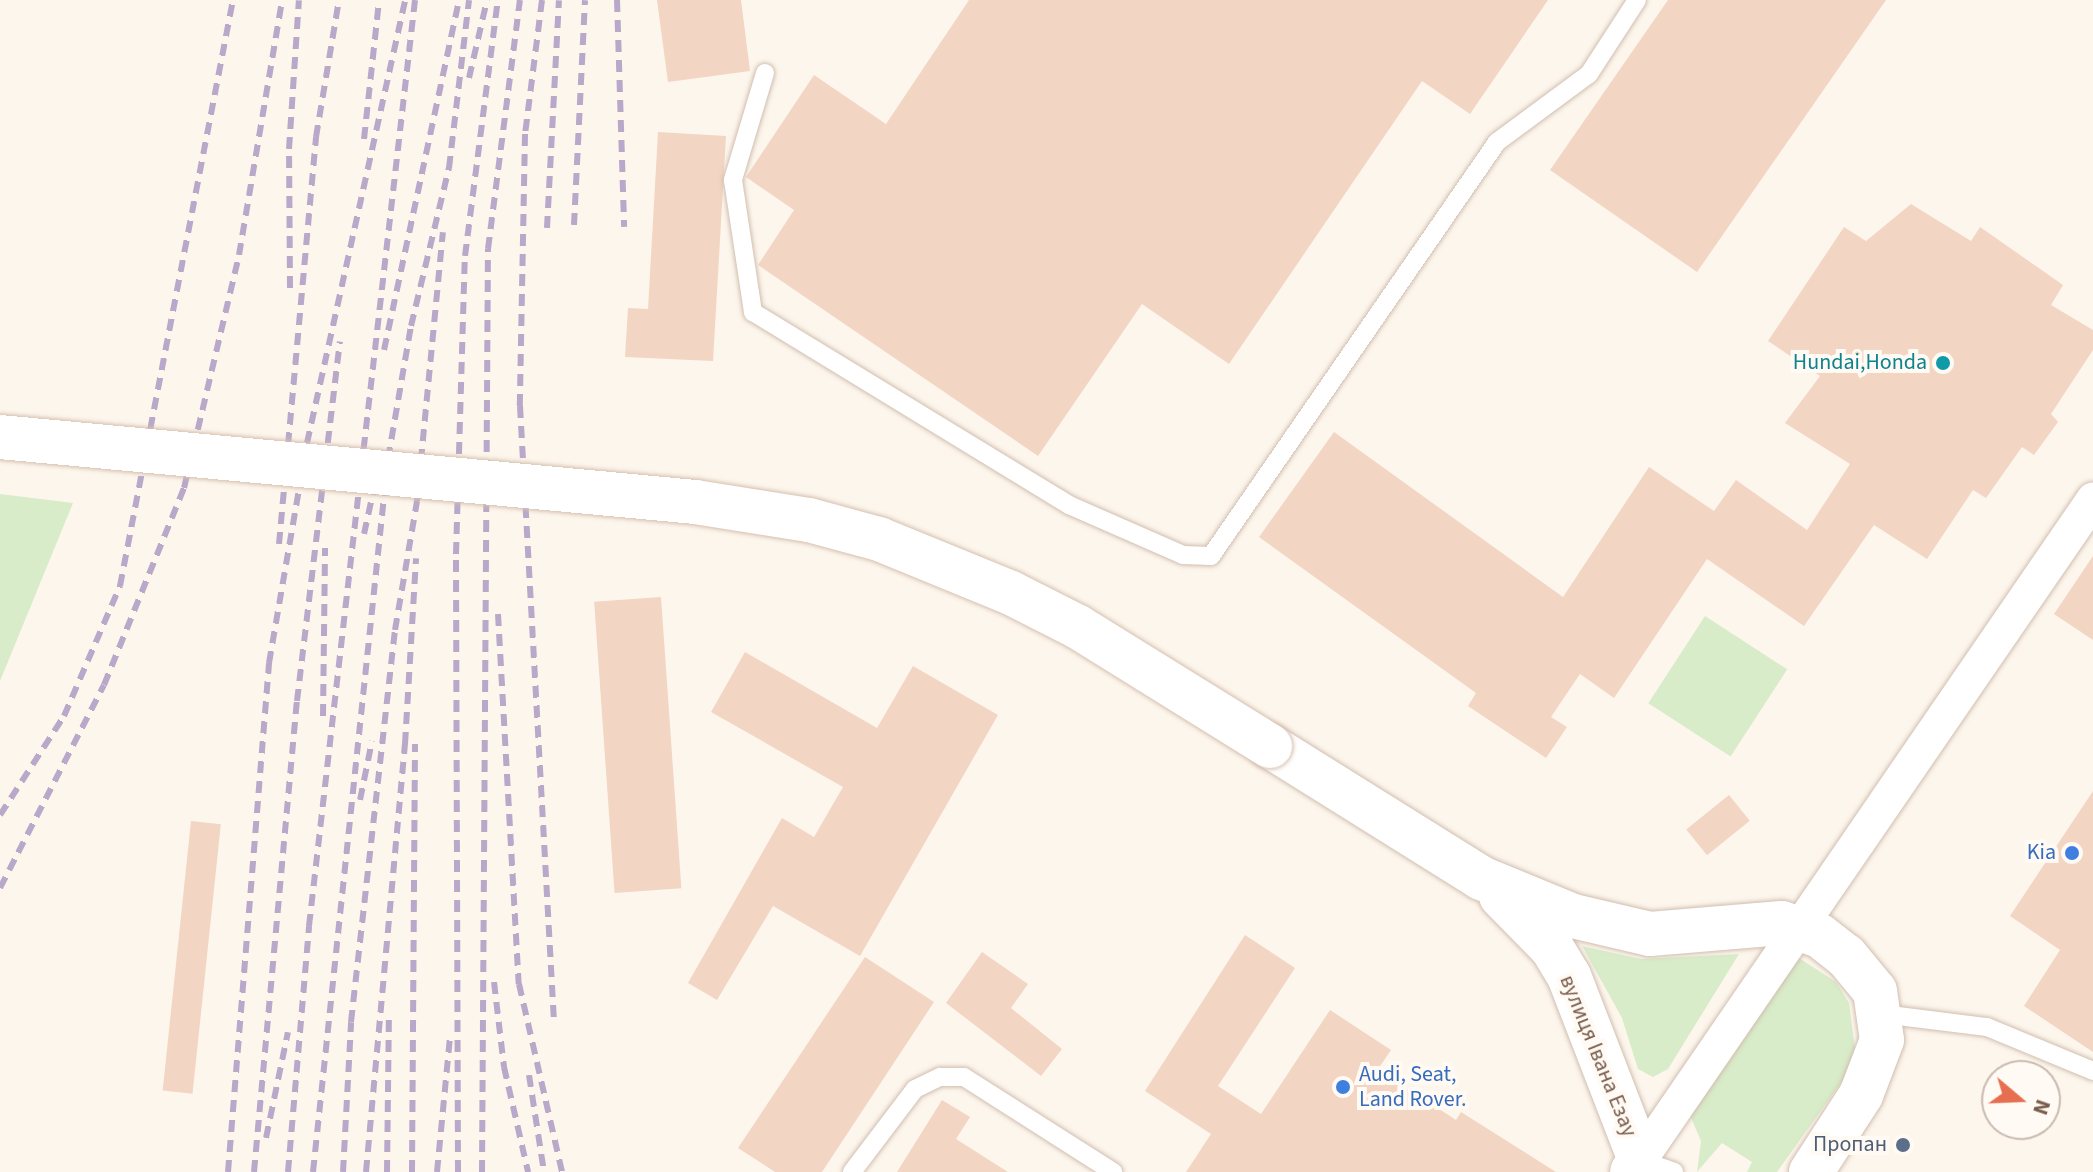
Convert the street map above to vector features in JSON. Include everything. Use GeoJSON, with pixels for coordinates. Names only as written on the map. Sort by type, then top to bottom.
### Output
{"type":"FeatureCollection","features":[{"type":"Feature","properties":{"kind":"main road"},"geometry":{"type":"LineString","coordinates":[[0,437],[695,502],[809,520],[879,539],[1011,593],[1078,627],[1481,878],[1573,916],[1650,934],[1759,922],[1798,926],[1820,936],[1864,974],[1882,1014],[1878,1062],[1811,1172]]}},
{"type":"Feature","properties":{"kind":"main road","name":"вулиця Івана Езау"},"geometry":{"type":"LineString","coordinates":[[1481,878],[1535,930],[1569,976],[1649,1168]]}},
{"type":"Feature","properties":{"kind":"street","name":"вулиця Івана Езау"},"geometry":{"type":"LineString","coordinates":[[1649,1168],[1798,926],[2093,500]]}},
{"type":"Feature","properties":{"kind":"lane"},"geometry":{"type":"LineString","coordinates":[[765,73],[733,180],[753,312],[1069,505],[1183,555],[1211,556],[1497,142],[1589,74],[1637,0]]}},
{"type":"Feature","properties":{"kind":"lane"},"geometry":{"type":"LineString","coordinates":[[1882,1014],[1987,1027],[2093,1071]]}},
{"type":"Feature","properties":{"kind":"lane"},"geometry":{"type":"LineString","coordinates":[[852,1172],[915,1089],[940,1077],[964,1077],[999,1096],[1113,1172]]}},
{"type":"Feature","properties":{"kind":"green space"},"geometry":{"type":"Polygon","coordinates":[[[0,494],[73,503],[0,681],[0,494]]]}},
{"type":"Feature","properties":{"kind":"green space"},"geometry":{"type":"Polygon","coordinates":[[[1705,616],[1787,669],[1731,757],[1648,703],[1705,616]]]}},
{"type":"Feature","properties":{"kind":"green space"},"geometry":{"type":"Polygon","coordinates":[[[1582,946],[1641,959],[1739,954],[1668,1069],[1653,1077],[1638,1069],[1622,1018],[1582,946]]]}},
{"type":"Feature","properties":{"kind":"green space"},"geometry":{"type":"Polygon","coordinates":[[[1799,958],[1836,982],[1849,1003],[1855,1049],[1848,1073],[1777,1172],[1747,1172],[1752,1162],[1722,1143],[1697,1172],[1701,1141],[1689,1113],[1799,958]]]}},
{"type":"Feature","properties":{"kind":"building"},"geometry":{"type":"Polygon","coordinates":[[[657,0],[741,0],[750,71],[668,82],[657,0]]]}},
{"type":"Feature","properties":{"kind":"building"},"geometry":{"type":"Polygon","coordinates":[[[969,0],[1548,0],[1470,114],[1422,81],[1229,364],[1142,304],[1038,456],[758,265],[794,210],[746,177],[814,75],[886,124],[969,0]]]}},
{"type":"Feature","properties":{"kind":"building"},"geometry":{"type":"Polygon","coordinates":[[[1668,0],[1886,0],[1697,272],[1550,170],[1668,0]]]}},
{"type":"Feature","properties":{"kind":"building"},"geometry":{"type":"Polygon","coordinates":[[[658,132],[726,136],[713,361],[625,357],[628,308],[648,309],[658,132]]]}},
{"type":"Feature","properties":{"kind":"building"},"geometry":{"type":"Polygon","coordinates":[[[1911,204],[1971,241],[1980,227],[2063,285],[2051,305],[2093,330],[2093,350],[2051,414],[2058,422],[2034,455],[2022,447],[1986,498],[1973,490],[1927,559],[1874,525],[1804,626],[1707,559],[1614,698],[1580,674],[1551,717],[1567,727],[1546,758],[1468,706],[1476,693],[1259,537],[1334,432],[1563,597],[1649,467],[1714,511],[1736,480],[1807,530],[1850,464],[1785,423],[1820,376],[1768,341],[1844,227],[1866,241],[1911,204]]]}},
{"type":"Feature","properties":{"kind":"building"},"geometry":{"type":"Polygon","coordinates":[[[2093,556],[2093,640],[2054,614],[2093,556]]]}},
{"type":"Feature","properties":{"kind":"building"},"geometry":{"type":"Polygon","coordinates":[[[661,597],[681,888],[615,893],[594,602],[661,597]]]}},
{"type":"Feature","properties":{"kind":"building"},"geometry":{"type":"Polygon","coordinates":[[[745,652],[877,728],[913,666],[998,715],[860,956],[773,906],[717,1000],[688,983],[782,818],[814,837],[843,787],[711,712],[745,652]]]}},
{"type":"Feature","properties":{"kind":"building","name":"Kia"},"geometry":{"type":"Polygon","coordinates":[[[2093,791],[2093,1052],[2024,1006],[2060,950],[2010,916],[2093,791]]]}},
{"type":"Feature","properties":{"kind":"building"},"geometry":{"type":"Polygon","coordinates":[[[1729,795],[1750,821],[1707,855],[1686,830],[1729,795]]]}},
{"type":"Feature","properties":{"kind":"building"},"geometry":{"type":"Polygon","coordinates":[[[191,821],[221,824],[193,1094],[163,1091],[191,821]]]}},
{"type":"Feature","properties":{"kind":"building"},"geometry":{"type":"Polygon","coordinates":[[[1245,935],[1295,968],[1218,1086],[1261,1114],[1330,1010],[1391,1050],[1378,1069],[1456,1120],[1461,1112],[1556,1172],[1186,1172],[1211,1134],[1145,1091],[1245,935]]]}},
{"type":"Feature","properties":{"kind":"building"},"geometry":{"type":"Polygon","coordinates":[[[982,952],[1028,984],[1011,1008],[1062,1049],[1041,1076],[946,1003],[982,952]]]}},
{"type":"Feature","properties":{"kind":"building"},"geometry":{"type":"Polygon","coordinates":[[[865,957],[934,1002],[822,1172],[775,1172],[738,1148],[865,957]]]}},
{"type":"Feature","properties":{"kind":"building"},"geometry":{"type":"Polygon","coordinates":[[[942,1100],[970,1117],[956,1139],[1008,1172],[897,1172],[942,1100]]]}},
{"type":"Feature","properties":{"kind":"railway"},"geometry":{"type":"LineString","coordinates":[[0,815],[64,716],[120,586],[233,0]]}},
{"type":"Feature","properties":{"kind":"railway"},"geometry":{"type":"LineString","coordinates":[[0,888],[104,685],[184,488],[239,255],[282,0]]}},
{"type":"Feature","properties":{"kind":"railway"},"geometry":{"type":"LineString","coordinates":[[290,288],[289,149],[299,0]]}},
{"type":"Feature","properties":{"kind":"railway"},"geometry":{"type":"LineString","coordinates":[[279,544],[316,137],[339,0]]}},
{"type":"Feature","properties":{"kind":"railway"},"geometry":{"type":"LineString","coordinates":[[364,139],[379,0]]}},
{"type":"Feature","properties":{"kind":"railway"},"geometry":{"type":"LineString","coordinates":[[228,1172],[269,663],[307,443],[405,0]]}},
{"type":"Feature","properties":{"kind":"railway"},"geometry":{"type":"LineString","coordinates":[[288,1172],[309,926],[415,0]]}},
{"type":"Feature","properties":{"kind":"railway"},"geometry":{"type":"LineString","coordinates":[[313,1172],[388,459],[411,326],[449,168],[469,0]]}},
{"type":"Feature","properties":{"kind":"railway"},"geometry":{"type":"LineString","coordinates":[[469,78],[487,0]]}},
{"type":"Feature","properties":{"kind":"railway"},"geometry":{"type":"LineString","coordinates":[[458,1172],[456,554],[465,256],[498,0]]}},
{"type":"Feature","properties":{"kind":"railway"},"geometry":{"type":"LineString","coordinates":[[482,1172],[488,249],[520,0]]}},
{"type":"Feature","properties":{"kind":"railway"},"geometry":{"type":"LineString","coordinates":[[542,0],[525,134],[520,406],[554,1021]]}},
{"type":"Feature","properties":{"kind":"railway"},"geometry":{"type":"LineString","coordinates":[[547,228],[559,0]]}},
{"type":"Feature","properties":{"kind":"railway"},"geometry":{"type":"LineString","coordinates":[[574,225],[585,0]]}},
{"type":"Feature","properties":{"kind":"railway"},"geometry":{"type":"LineString","coordinates":[[617,0],[624,227]]}},
{"type":"Feature","properties":{"kind":"railway"},"geometry":{"type":"LineString","coordinates":[[384,350],[458,6]]}},
{"type":"Feature","properties":{"kind":"railway"},"geometry":{"type":"LineString","coordinates":[[343,1172],[351,1022],[395,630],[417,501],[443,232]]}},
{"type":"Feature","properties":{"kind":"railway"},"geometry":{"type":"LineString","coordinates":[[254,1172],[297,701],[340,342]]}},
{"type":"Feature","properties":{"kind":"railway"},"geometry":{"type":"LineString","coordinates":[[364,534],[376,479]]}},
{"type":"Feature","properties":{"kind":"railway"},"geometry":{"type":"LineString","coordinates":[[323,716],[325,548]]}},
{"type":"Feature","properties":{"kind":"railway"},"geometry":{"type":"LineString","coordinates":[[366,1172],[405,744],[416,558]]}},
{"type":"Feature","properties":{"kind":"railway"},"geometry":{"type":"LineString","coordinates":[[498,614],[519,984],[562,1172]]}},
{"type":"Feature","properties":{"kind":"railway"},"geometry":{"type":"LineString","coordinates":[[360,800],[372,741]]}},
{"type":"Feature","properties":{"kind":"railway"},"geometry":{"type":"LineString","coordinates":[[412,1172],[415,744]]}},
{"type":"Feature","properties":{"kind":"railway"},"geometry":{"type":"LineString","coordinates":[[494,982],[504,1067],[528,1172]]}},
{"type":"Feature","properties":{"kind":"railway"},"geometry":{"type":"LineString","coordinates":[[387,1172],[389,1016]]}},
{"type":"Feature","properties":{"kind":"railway"},"geometry":{"type":"LineString","coordinates":[[266,1138],[288,1032]]}},
{"type":"Feature","properties":{"kind":"railway"},"geometry":{"type":"LineString","coordinates":[[437,1172],[450,1038]]}},
{"type":"Feature","properties":{"kind":"railway"},"geometry":{"type":"LineString","coordinates":[[529,1075],[544,1172]]}},
{"type":"Feature","properties":{"kind":"place","name":"Hundai,Honda"},"geometry":{"type":"Point","coordinates":[1943,363]}},
{"type":"Feature","properties":{"kind":"place","name":"Kia"},"geometry":{"type":"Point","coordinates":[2072,853]}},
{"type":"Feature","properties":{"kind":"place","name":"Audi, Seat, Land Rover."},"geometry":{"type":"Point","coordinates":[1343,1087]}},
{"type":"Feature","properties":{"kind":"place","name":"Пропан"},"geometry":{"type":"Point","coordinates":[1903,1145]}}]}
